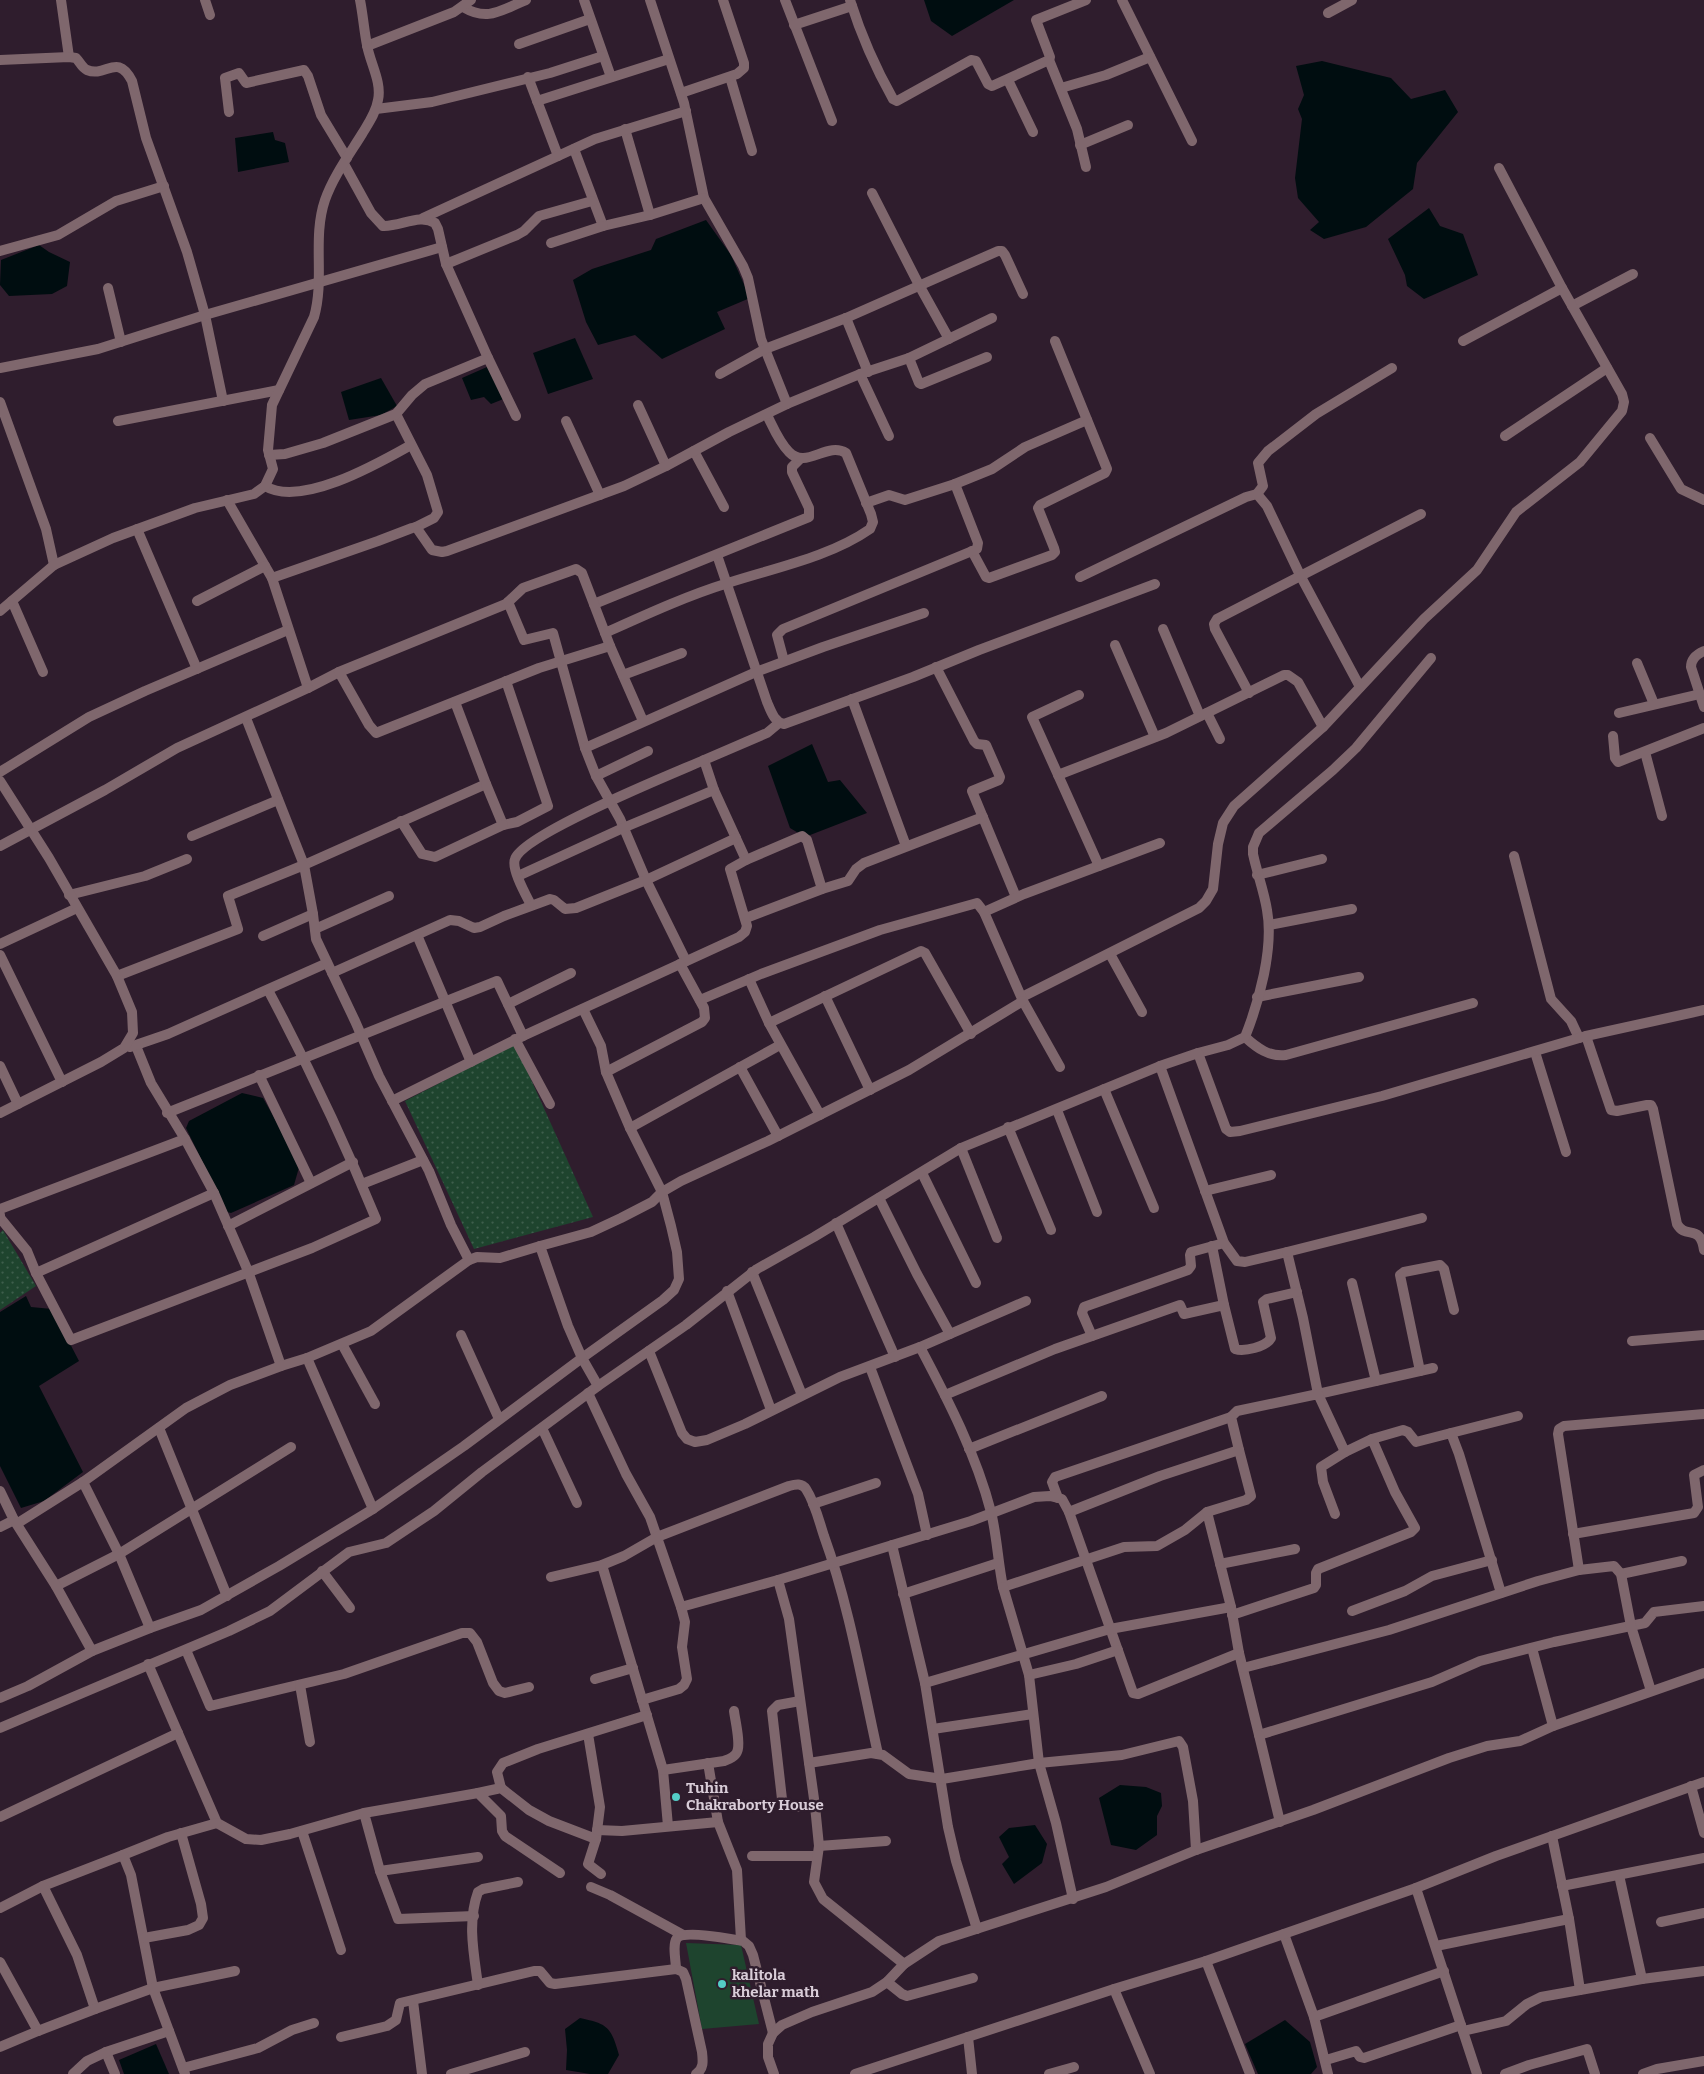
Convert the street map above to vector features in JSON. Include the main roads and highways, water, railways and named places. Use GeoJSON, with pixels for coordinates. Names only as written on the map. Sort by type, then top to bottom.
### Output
{"type":"FeatureCollection","features":[{"type":"Feature","properties":{"kind":"place","name":"Tuhin Chakraborty House"},"geometry":{"type":"Point","coordinates":[676,1797]}},
{"type":"Feature","properties":{"kind":"place","name":"kalitola khelar math"},"geometry":{"type":"Point","coordinates":[722,1984]}}]}
